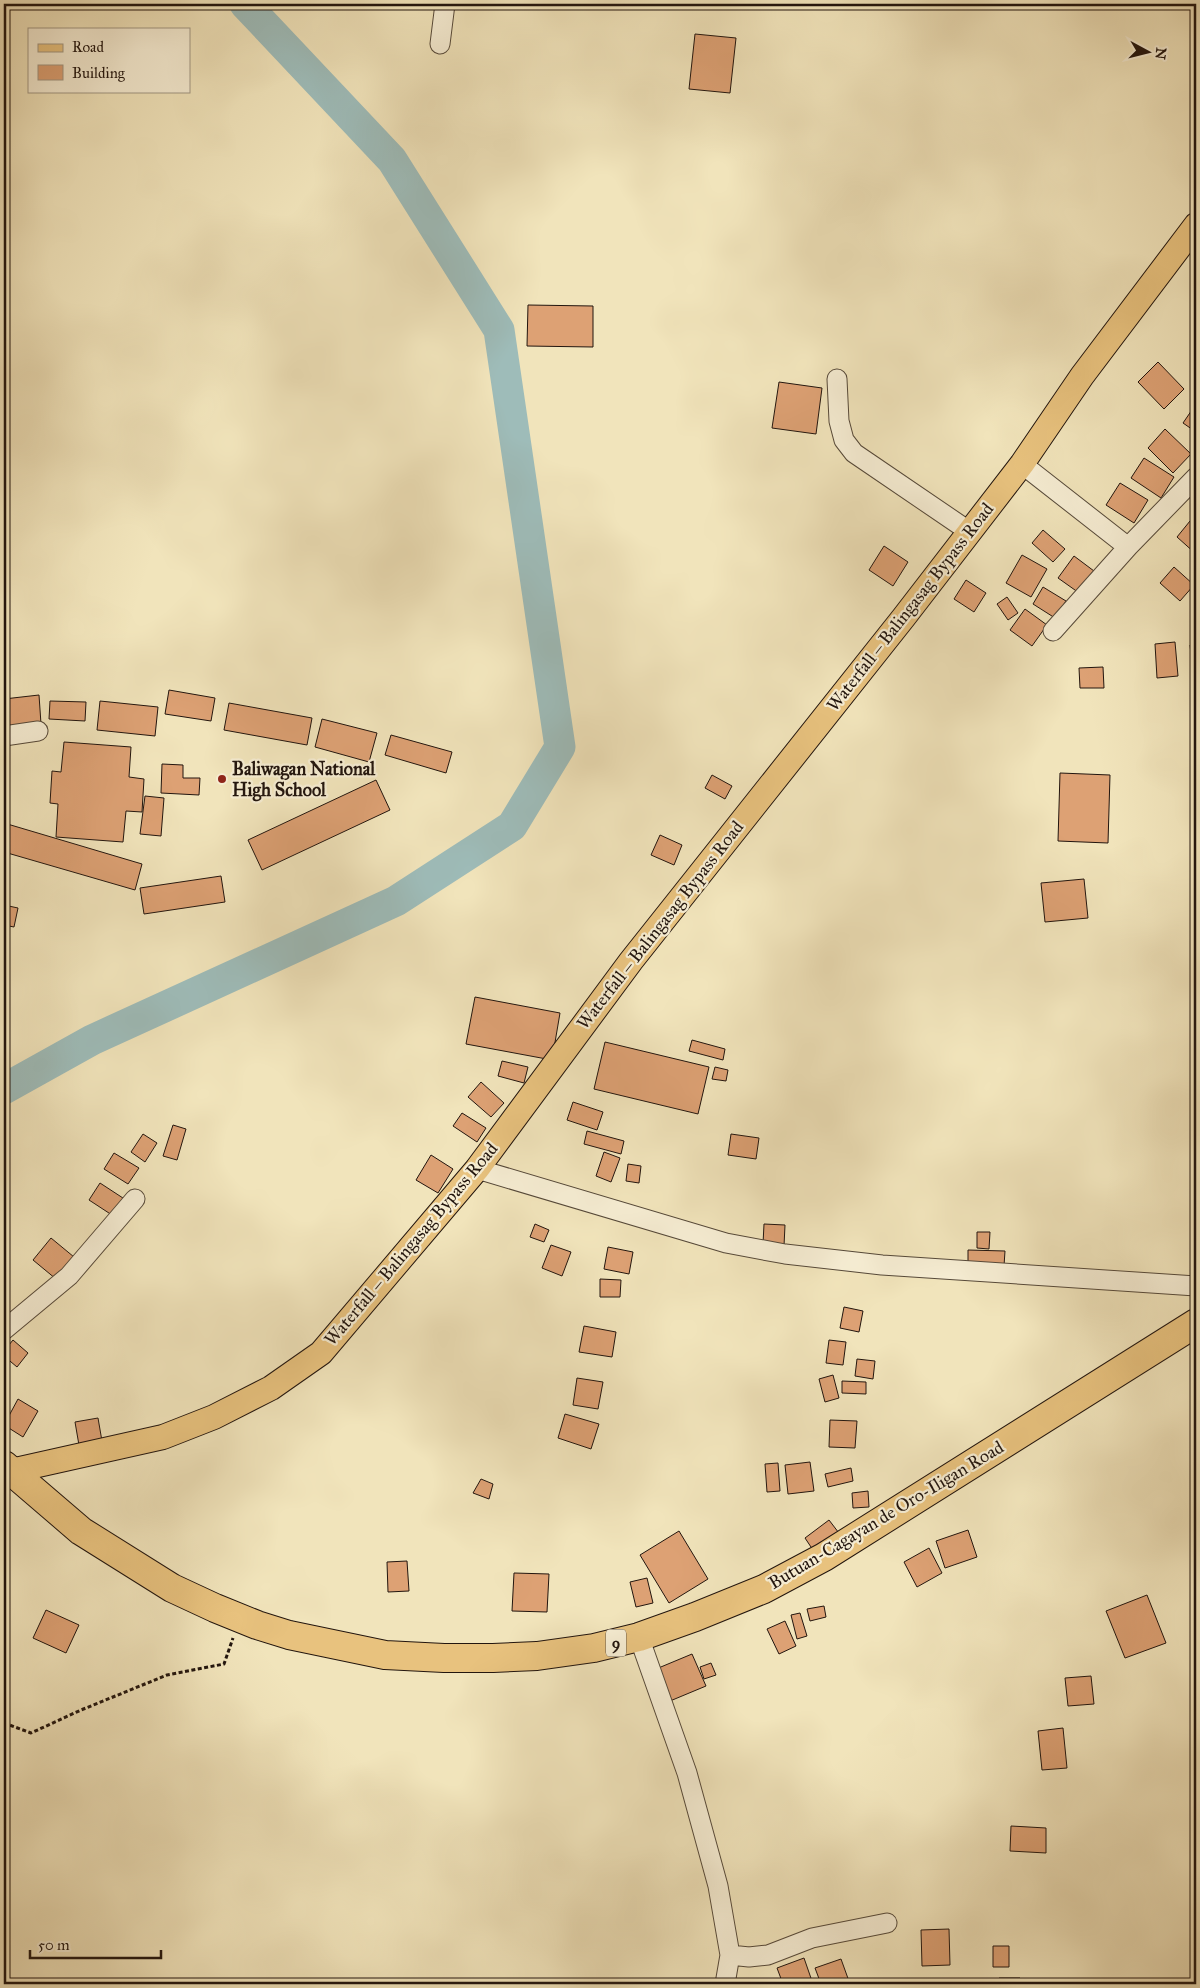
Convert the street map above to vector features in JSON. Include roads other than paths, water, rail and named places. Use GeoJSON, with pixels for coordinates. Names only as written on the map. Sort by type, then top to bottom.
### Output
{"type":"FeatureCollection","features":[{"type":"Feature","properties":{"kind":"highway","name":"Butuan-Cagayan de Oro-Iligan Road"},"geometry":{"type":"LineString","coordinates":[[7,1468],[81,1531],[172,1588],[240,1618],[289,1635],[385,1655],[444,1658],[537,1656],[594,1648],[639,1637],[764,1590],[824,1557],[1196,1323]]}},
{"type":"Feature","properties":{"kind":"main road","name":"Waterfall ‒ Balingasag Bypass Road"},"geometry":{"type":"LineString","coordinates":[[7,1468],[163,1437],[214,1417],[271,1388],[321,1352],[477,1169],[631,960],[1022,464],[1082,376],[1196,225]]}},
{"type":"Feature","properties":{"kind":"street"},"geometry":{"type":"LineString","coordinates":[[440,44],[445,4]]}},
{"type":"Feature","properties":{"kind":"street"},"geometry":{"type":"LineString","coordinates":[[837,379],[839,421],[844,440],[854,453],[970,532]]}},
{"type":"Feature","properties":{"kind":"street"},"geometry":{"type":"LineString","coordinates":[[1022,464],[1128,547]]}},
{"type":"Feature","properties":{"kind":"street"},"geometry":{"type":"LineString","coordinates":[[1052,631],[1128,547],[1196,477]]}},
{"type":"Feature","properties":{"kind":"street"},"geometry":{"type":"LineString","coordinates":[[4,736],[38,731]]}},
{"type":"Feature","properties":{"kind":"street"},"geometry":{"type":"LineString","coordinates":[[477,1169],[726,1243],[785,1254],[882,1265],[1196,1286]]}},
{"type":"Feature","properties":{"kind":"street"},"geometry":{"type":"LineString","coordinates":[[4,1330],[69,1276],[134,1199]]}},
{"type":"Feature","properties":{"kind":"street"},"geometry":{"type":"LineString","coordinates":[[639,1637],[687,1773],[718,1886],[730,1955],[725,1984]]}},
{"type":"Feature","properties":{"kind":"street"},"geometry":{"type":"LineString","coordinates":[[730,1955],[749,1957],[768,1955],[812,1938],[887,1923]]}},
{"type":"Feature","properties":{"kind":"waterway"},"geometry":{"type":"LineString","coordinates":[[4,1089],[92,1040],[396,901],[512,826],[560,747],[499,330],[392,160],[245,4]]}},
{"type":"Feature","properties":{"kind":"place","name":"Baliwagan National High School"},"geometry":{"type":"Point","coordinates":[222,779]}}]}
